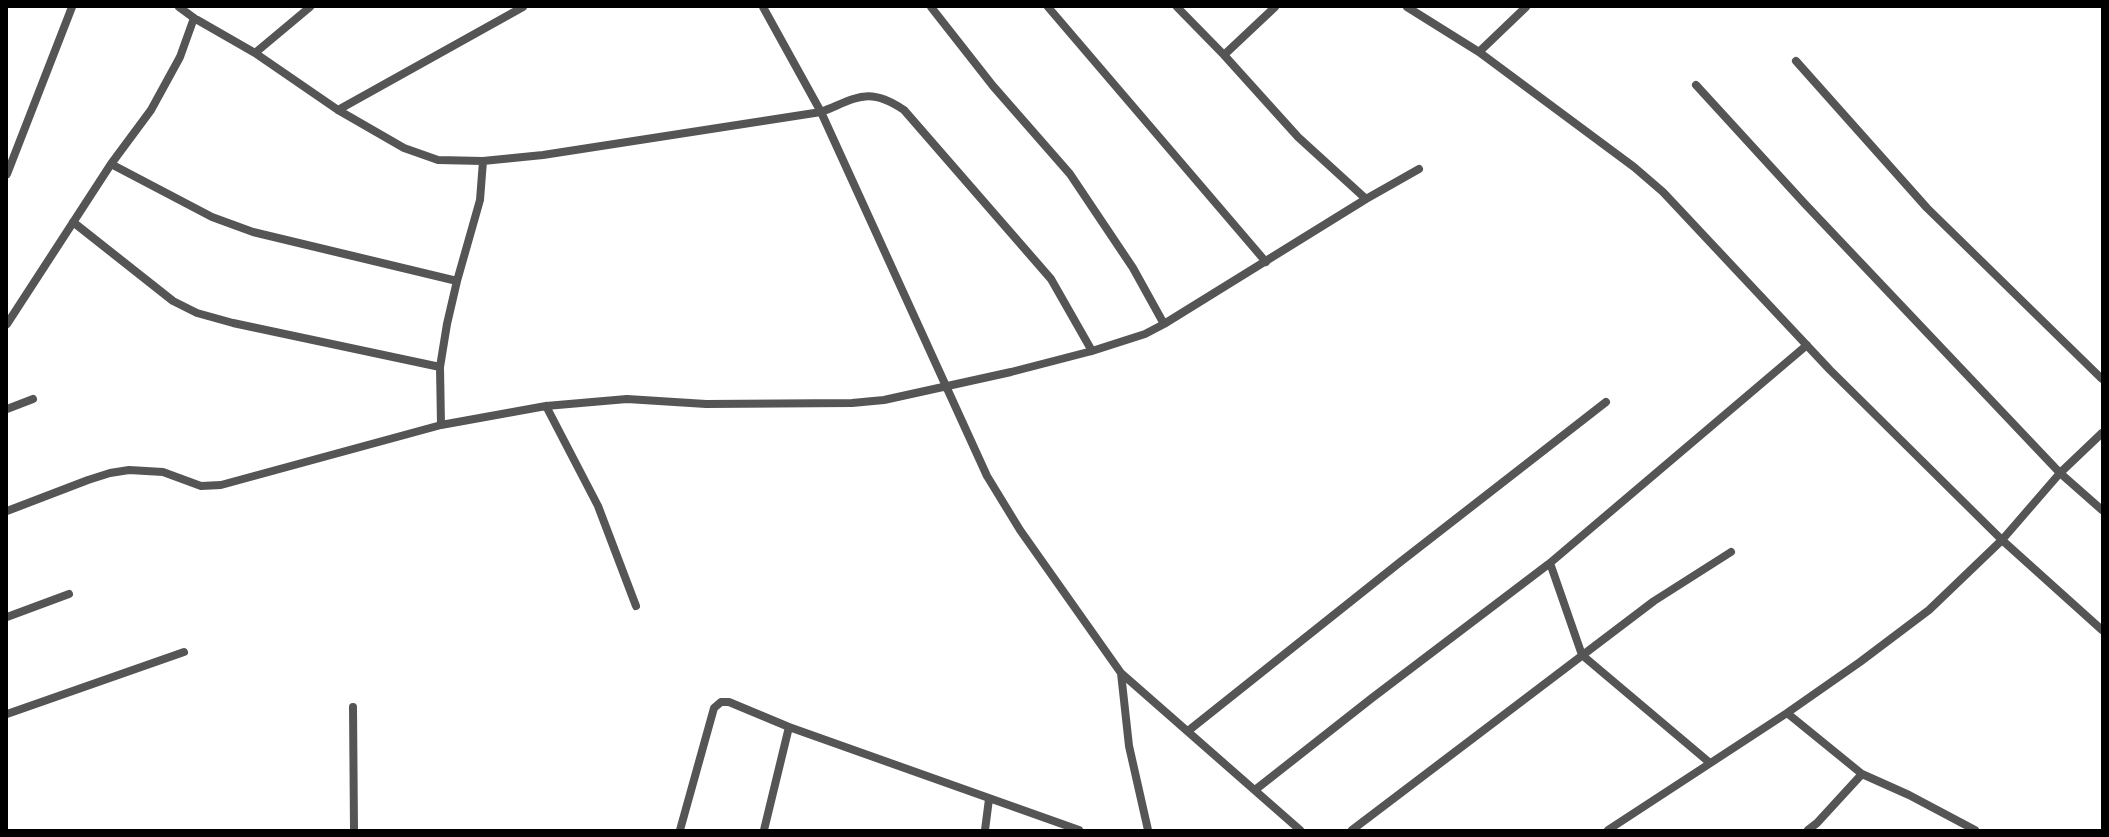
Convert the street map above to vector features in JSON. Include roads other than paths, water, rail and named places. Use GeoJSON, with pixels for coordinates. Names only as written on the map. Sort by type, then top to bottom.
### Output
{"type":"FeatureCollection","features":[{"type":"Feature","properties":{"kind":"street"},"geometry":{"type":"LineString","coordinates":[[7,174],[72,7]]}},
{"type":"Feature","properties":{"kind":"street"},"geometry":{"type":"LineString","coordinates":[[179,7],[194,18],[255,53],[338,110],[411,150],[438,160],[482,161],[543,154],[821,112],[862,96],[875,95],[890,100],[904,110],[1051,279],[1092,351]]}},
{"type":"Feature","properties":{"kind":"street"},"geometry":{"type":"LineString","coordinates":[[255,53],[310,7]]}},
{"type":"Feature","properties":{"kind":"street"},"geometry":{"type":"LineString","coordinates":[[338,110],[523,7]]}},
{"type":"Feature","properties":{"kind":"street"},"geometry":{"type":"LineString","coordinates":[[763,7],[821,112],[947,387],[986,476],[1020,530],[1120,673],[1300,830]]}},
{"type":"Feature","properties":{"kind":"street"},"geometry":{"type":"LineString","coordinates":[[931,7],[993,86],[1070,174],[1133,268],[1164,324]]}},
{"type":"Feature","properties":{"kind":"street"},"geometry":{"type":"LineString","coordinates":[[1048,7],[1266,262]]}},
{"type":"Feature","properties":{"kind":"street"},"geometry":{"type":"LineString","coordinates":[[1177,7],[1224,55],[1298,137],[1366,199]]}},
{"type":"Feature","properties":{"kind":"street"},"geometry":{"type":"LineString","coordinates":[[1224,55],[1275,7]]}},
{"type":"Feature","properties":{"kind":"street"},"geometry":{"type":"LineString","coordinates":[[1479,52],[1526,7]]}},
{"type":"Feature","properties":{"kind":"street"},"geometry":{"type":"LineString","coordinates":[[1411,8],[1479,52],[1634,166],[1663,192],[1807,345],[2002,540],[2102,630]]}},
{"type":"Feature","properties":{"kind":"street"},"geometry":{"type":"LineString","coordinates":[[7,324],[111,164],[151,110],[180,57],[194,18]]}},
{"type":"Feature","properties":{"kind":"street"},"geometry":{"type":"LineString","coordinates":[[1796,61],[1927,208],[2102,379]]}},
{"type":"Feature","properties":{"kind":"street"},"geometry":{"type":"LineString","coordinates":[[1696,85],[1805,204],[2060,473],[2102,510]]}},
{"type":"Feature","properties":{"kind":"street"},"geometry":{"type":"LineString","coordinates":[[441,425],[440,367],[447,324],[457,281],[480,200],[482,161]]}},
{"type":"Feature","properties":{"kind":"street"},"geometry":{"type":"LineString","coordinates":[[111,164],[212,217],[254,232],[457,281]]}},
{"type":"Feature","properties":{"kind":"street"},"geometry":{"type":"LineString","coordinates":[[7,511],[110,473],[129,470],[163,472],[201,486],[221,485],[441,425],[546,406],[627,399],[706,404],[852,403],[884,400],[947,387],[1092,351],[1145,334],[1266,262],[1366,199],[1419,169]]}},
{"type":"Feature","properties":{"kind":"street"},"geometry":{"type":"LineString","coordinates":[[73,222],[173,301],[197,313],[233,323],[440,367]]}},
{"type":"Feature","properties":{"kind":"street"},"geometry":{"type":"LineString","coordinates":[[1255,790],[1372,698],[1550,563],[1807,345]]}},
{"type":"Feature","properties":{"kind":"street"},"geometry":{"type":"LineString","coordinates":[[7,409],[33,399]]}},
{"type":"Feature","properties":{"kind":"street"},"geometry":{"type":"LineString","coordinates":[[1188,731],[1398,562],[1606,402]]}},
{"type":"Feature","properties":{"kind":"street"},"geometry":{"type":"LineString","coordinates":[[546,406],[598,506],[636,606]]}},
{"type":"Feature","properties":{"kind":"street"},"geometry":{"type":"LineString","coordinates":[[1608,830],[1787,713],[1860,662],[1929,610],[2002,540],[2060,473],[2102,433]]}},
{"type":"Feature","properties":{"kind":"street"},"geometry":{"type":"LineString","coordinates":[[1352,830],[1654,601],[1730,552]]}},
{"type":"Feature","properties":{"kind":"street"},"geometry":{"type":"LineString","coordinates":[[1550,563],[1582,655],[1710,763]]}},
{"type":"Feature","properties":{"kind":"street"},"geometry":{"type":"LineString","coordinates":[[7,617],[69,594]]}},
{"type":"Feature","properties":{"kind":"street"},"geometry":{"type":"LineString","coordinates":[[7,714],[184,652]]}},
{"type":"Feature","properties":{"kind":"street"},"geometry":{"type":"LineString","coordinates":[[1120,673],[1129,746],[1148,830]]}},
{"type":"Feature","properties":{"kind":"street"},"geometry":{"type":"LineString","coordinates":[[680,830],[714,708],[721,702],[729,702],[789,726],[903,766],[988,799],[1080,830]]}},
{"type":"Feature","properties":{"kind":"street"},"geometry":{"type":"LineString","coordinates":[[353,707],[354,830]]}},
{"type":"Feature","properties":{"kind":"street"},"geometry":{"type":"LineString","coordinates":[[1787,713],[1862,774],[1909,795],[1975,830]]}},
{"type":"Feature","properties":{"kind":"street"},"geometry":{"type":"LineString","coordinates":[[764,830],[789,726]]}},
{"type":"Feature","properties":{"kind":"street"},"geometry":{"type":"LineString","coordinates":[[1808,830],[1817,823],[1862,774]]}},
{"type":"Feature","properties":{"kind":"street"},"geometry":{"type":"LineString","coordinates":[[984,830],[988,799]]}}]}
